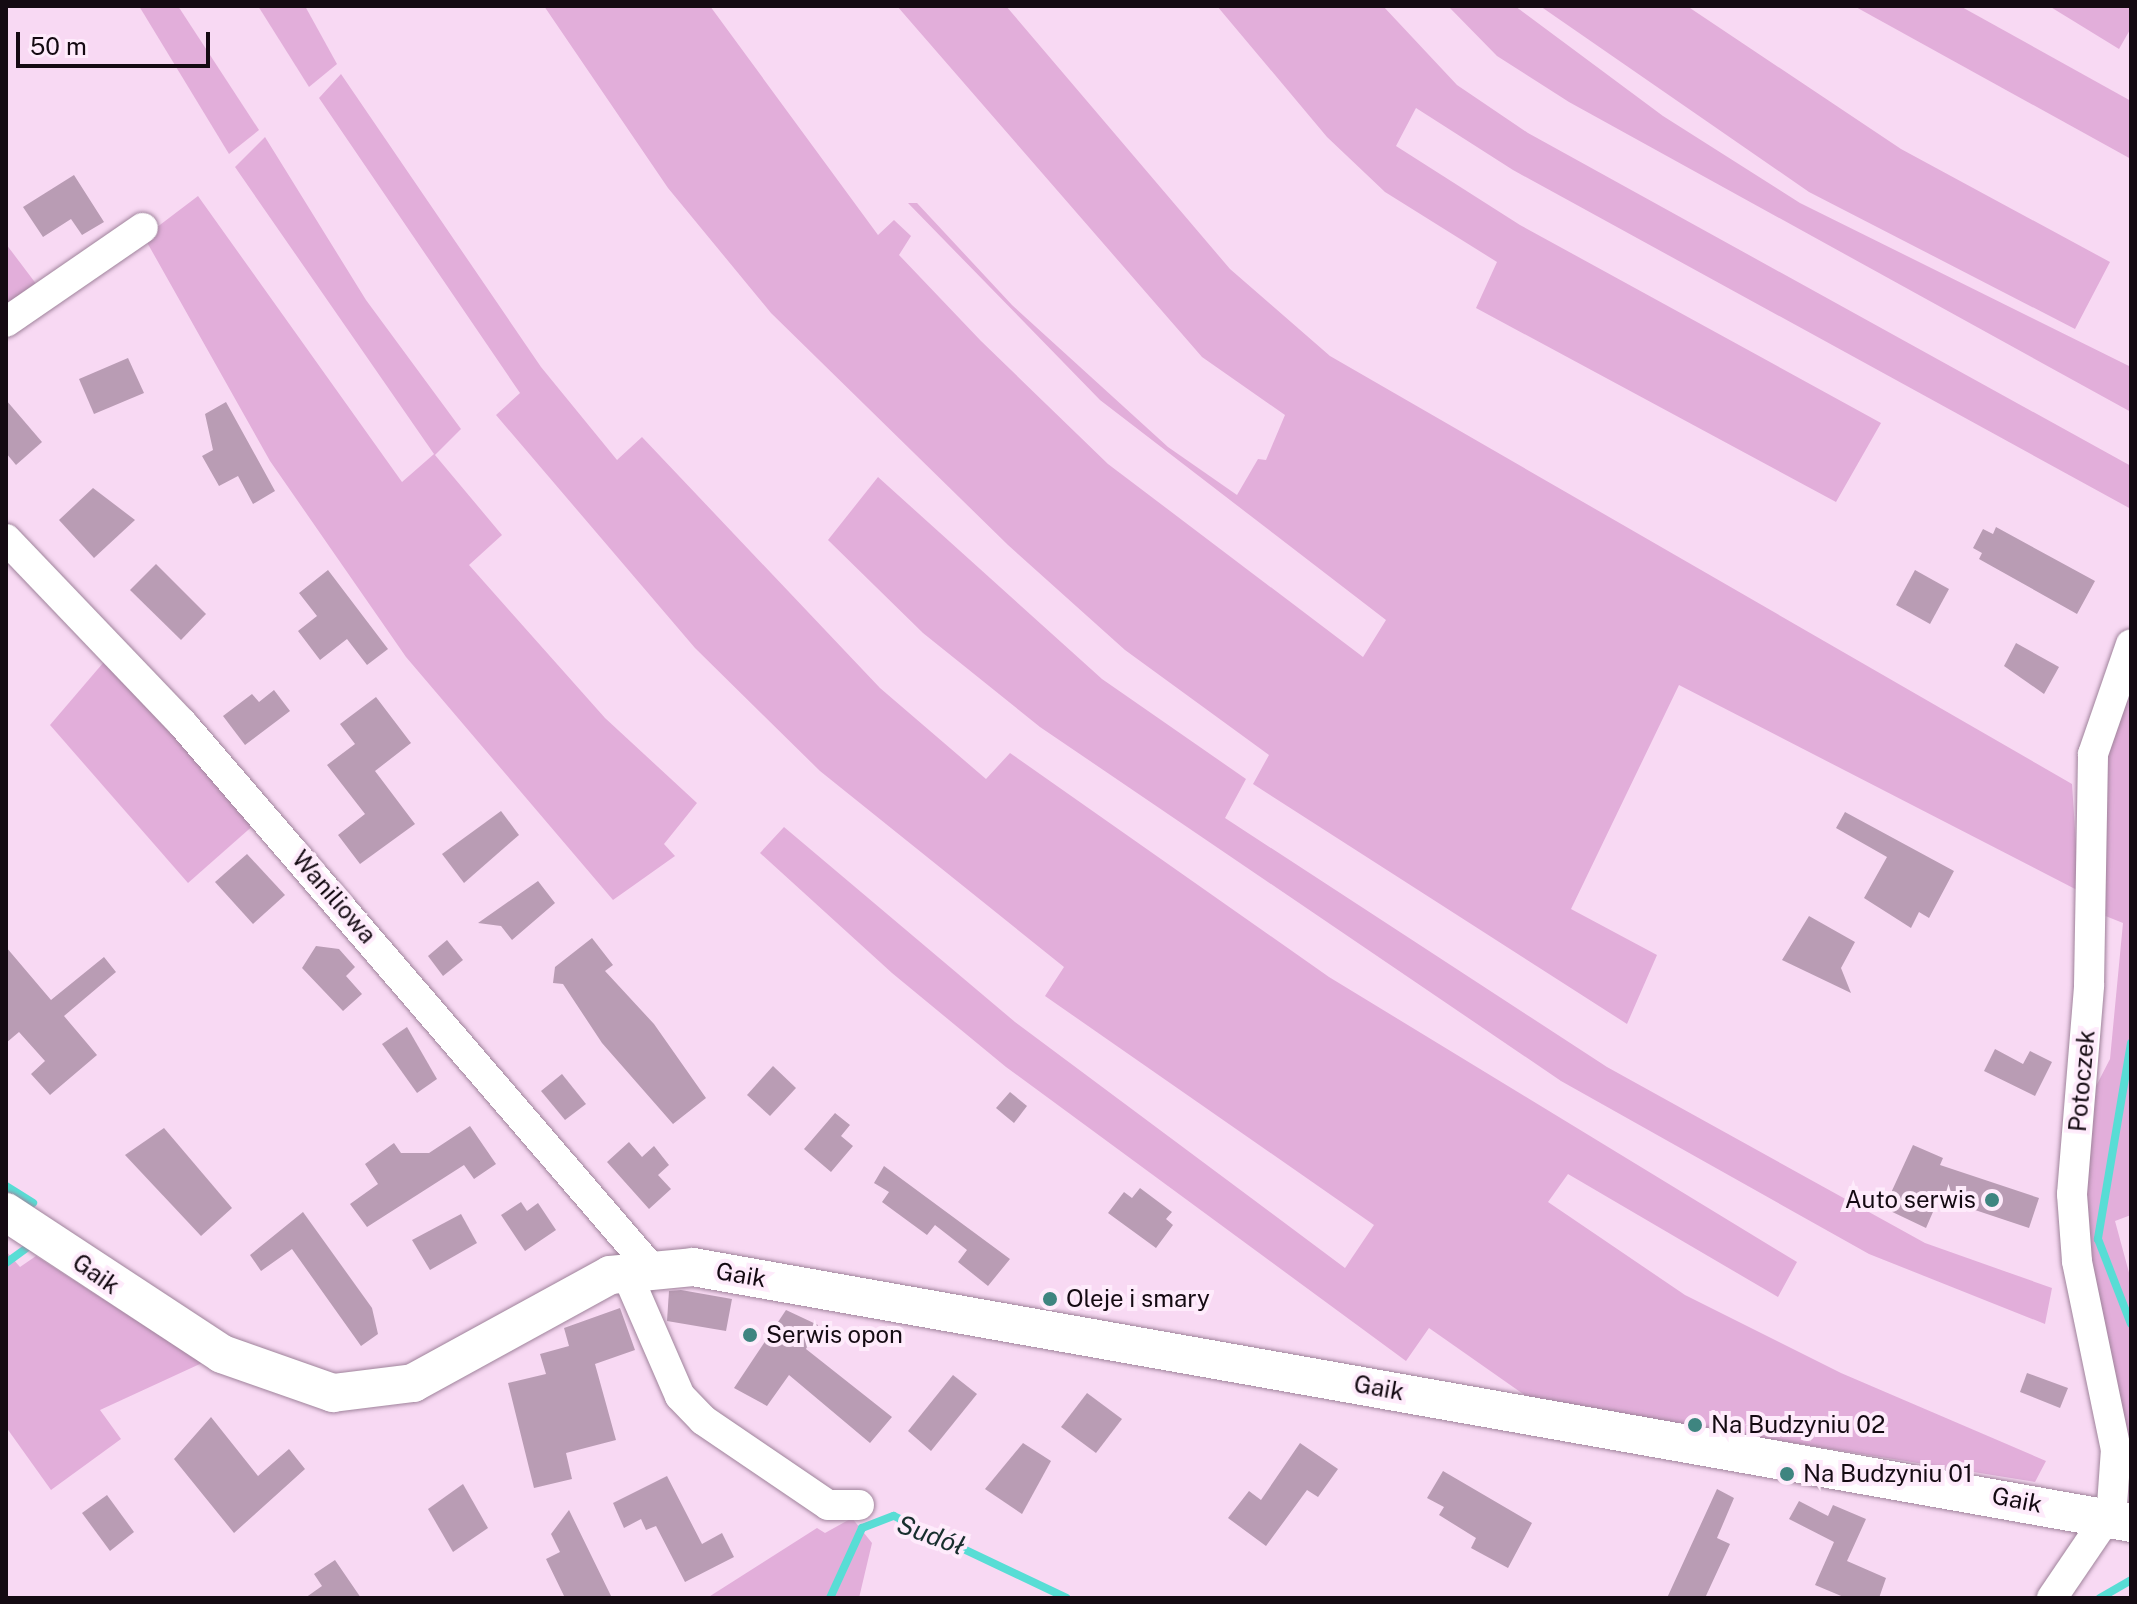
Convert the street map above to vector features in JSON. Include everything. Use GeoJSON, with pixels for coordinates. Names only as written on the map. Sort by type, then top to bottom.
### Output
{"type":"FeatureCollection","features":[{"type":"Feature","properties":{"kind":"street"},"geometry":{"type":"LineString","coordinates":[[6,322],[143,228]]}},
{"type":"Feature","properties":{"kind":"street","name":"Waniliowa"},"geometry":{"type":"LineString","coordinates":[[6,539],[182,723],[638,1270]]}},
{"type":"Feature","properties":{"kind":"street","name":"Potoczek"},"geometry":{"type":"LineString","coordinates":[[2116,1520],[2116,1450],[2077,1261],[2072,1194],[2089,985],[2093,754],[2131,644]]}},
{"type":"Feature","properties":{"kind":"street","name":"Gaik"},"geometry":{"type":"LineString","coordinates":[[6,1212],[222,1354],[333,1393],[413,1383],[589,1284],[638,1270],[707,1269],[2116,1520]]}},
{"type":"Feature","properties":{"kind":"street"},"geometry":{"type":"LineString","coordinates":[[638,1270],[680,1396],[703,1420],[828,1505],[859,1505]]}},
{"type":"Feature","properties":{"kind":"street"},"geometry":{"type":"LineString","coordinates":[[2052,1598],[2116,1520]]}},
{"type":"Feature","properties":{"kind":"shaded area"},"geometry":{"type":"Polygon","coordinates":[[[139,6],[178,6],[259,130],[229,154],[139,6]]]}},
{"type":"Feature","properties":{"kind":"shaded area"},"geometry":{"type":"Polygon","coordinates":[[[258,6],[305,6],[337,64],[309,87],[258,6]]]}},
{"type":"Feature","properties":{"kind":"shaded area"},"geometry":{"type":"Polygon","coordinates":[[[544,6],[710,6],[878,235],[894,220],[911,236],[899,255],[981,341],[1108,464],[1363,657],[1386,620],[1100,400],[908,203],[917,203],[1012,305],[1168,447],[1237,495],[1258,459],[1266,460],[1285,415],[1202,357],[897,6],[1006,6],[1230,269],[1330,356],[2072,784],[2079,891],[1679,685],[1571,909],[1657,955],[1627,1024],[1253,784],[1269,755],[1125,650],[1008,545],[771,313],[668,188],[544,6]]]}},
{"type":"Feature","properties":{"kind":"shaded area"},"geometry":{"type":"Polygon","coordinates":[[[1217,6],[1383,6],[1457,85],[1528,133],[2131,466],[2131,509],[1513,170],[1416,108],[1396,146],[1520,225],[1881,423],[1836,502],[1476,308],[1497,262],[1385,192],[1327,137],[1217,6]]]}},
{"type":"Feature","properties":{"kind":"shaded area"},"geometry":{"type":"Polygon","coordinates":[[[1448,6],[1515,6],[1663,116],[1800,203],[2131,367],[2131,412],[1569,102],[1497,56],[1448,6]]]}},
{"type":"Feature","properties":{"kind":"shaded area"},"geometry":{"type":"Polygon","coordinates":[[[1540,6],[1687,6],[1901,149],[2110,262],[2075,329],[1809,192],[1540,6]]]}},
{"type":"Feature","properties":{"kind":"shaded area"},"geometry":{"type":"Polygon","coordinates":[[[1854,6],[1960,6],[2131,101],[2131,159],[1854,6]]]}},
{"type":"Feature","properties":{"kind":"shaded area"},"geometry":{"type":"Polygon","coordinates":[[[2049,6],[2131,6],[2131,28],[2119,49],[2049,6]]]}},
{"type":"Feature","properties":{"kind":"shaded area"},"geometry":{"type":"Polygon","coordinates":[[[341,74],[541,367],[617,460],[642,437],[880,688],[986,779],[1010,753],[1329,977],[1797,1262],[1778,1297],[1568,1174],[1548,1202],[1685,1295],[1841,1373],[2046,1461],[2035,1482],[1533,1401],[1429,1328],[1406,1361],[1006,1067],[892,973],[760,853],[784,827],[1015,1022],[1345,1268],[1374,1225],[1045,996],[1064,967],[820,771],[695,648],[496,415],[520,393],[319,98],[341,74]]]}},
{"type":"Feature","properties":{"kind":"shaded area"},"geometry":{"type":"Polygon","coordinates":[[[265,137],[366,300],[461,429],[435,455],[502,535],[469,565],[605,718],[697,803],[664,844],[675,856],[613,900],[406,657],[270,461],[144,237],[198,196],[402,482],[434,454],[235,167],[265,137]]]}},
{"type":"Feature","properties":{"kind":"shaded area"},"geometry":{"type":"Polygon","coordinates":[[[6,244],[40,289],[6,311],[6,244]]]}},
{"type":"Feature","properties":{"kind":"shaded area"},"geometry":{"type":"Polygon","coordinates":[[[878,477],[1102,679],[1246,779],[1225,818],[1607,1067],[1925,1243],[2052,1288],[2045,1324],[1869,1254],[1561,1081],[1040,727],[923,633],[828,540],[878,477]]]}},
{"type":"Feature","properties":{"kind":"shaded area"},"geometry":{"type":"Polygon","coordinates":[[[109,656],[257,822],[188,883],[50,725],[109,656]]]}},
{"type":"Feature","properties":{"kind":"shaded area"},"geometry":{"type":"Polygon","coordinates":[[[2131,675],[2131,1215],[2115,1221],[2131,1280],[2131,1463],[2082,1215],[2092,1094],[2110,1059],[2123,923],[2103,915],[2107,731],[2131,675]]]}},
{"type":"Feature","properties":{"kind":"shaded area"},"geometry":{"type":"Polygon","coordinates":[[[6,1251],[20,1267],[36,1256],[202,1363],[100,1410],[121,1439],[51,1490],[6,1427],[6,1251]]]}},
{"type":"Feature","properties":{"kind":"shaded area"},"geometry":{"type":"Polygon","coordinates":[[[852,1518],[872,1543],[859,1598],[707,1598],[817,1528],[825,1533],[852,1518]]]}},
{"type":"Feature","properties":{"kind":"building"},"geometry":{"type":"Polygon","coordinates":[[[74,175],[104,222],[82,235],[71,219],[43,237],[23,207],[74,175]]]}},
{"type":"Feature","properties":{"kind":"building"},"geometry":{"type":"Polygon","coordinates":[[[128,358],[144,393],[94,414],[79,379],[128,358]]]}},
{"type":"Feature","properties":{"kind":"building"},"geometry":{"type":"Polygon","coordinates":[[[6,400],[42,442],[16,465],[6,453],[6,400]]]}},
{"type":"Feature","properties":{"kind":"building"},"geometry":{"type":"Polygon","coordinates":[[[226,402],[275,491],[253,504],[238,476],[219,486],[202,456],[213,450],[205,414],[226,402]]]}},
{"type":"Feature","properties":{"kind":"building"},"geometry":{"type":"Polygon","coordinates":[[[93,488],[135,520],[94,558],[59,520],[93,488]]]}},
{"type":"Feature","properties":{"kind":"building"},"geometry":{"type":"Polygon","coordinates":[[[1996,527],[2095,581],[2077,614],[1979,559],[1982,553],[1973,548],[1983,529],[1993,534],[1996,527]]]}},
{"type":"Feature","properties":{"kind":"building"},"geometry":{"type":"Polygon","coordinates":[[[156,564],[206,614],[181,640],[130,590],[156,564]]]}},
{"type":"Feature","properties":{"kind":"building"},"geometry":{"type":"Polygon","coordinates":[[[328,570],[388,649],[367,665],[347,639],[320,660],[298,631],[317,616],[299,593],[328,570]]]}},
{"type":"Feature","properties":{"kind":"building"},"geometry":{"type":"Polygon","coordinates":[[[1915,570],[1949,589],[1930,624],[1896,605],[1915,570]]]}},
{"type":"Feature","properties":{"kind":"building"},"geometry":{"type":"Polygon","coordinates":[[[2016,643],[2059,667],[2044,694],[2004,666],[2016,643]]]}},
{"type":"Feature","properties":{"kind":"building"},"geometry":{"type":"Polygon","coordinates":[[[274,690],[290,711],[245,745],[223,716],[252,694],[259,702],[274,690]]]}},
{"type":"Feature","properties":{"kind":"building"},"geometry":{"type":"Polygon","coordinates":[[[376,697],[411,743],[375,771],[415,824],[360,864],[338,835],[365,814],[327,765],[355,744],[340,724],[376,697]]]}},
{"type":"Feature","properties":{"kind":"building"},"geometry":{"type":"Polygon","coordinates":[[[501,811],[519,835],[464,883],[442,854],[501,811]]]}},
{"type":"Feature","properties":{"kind":"building"},"geometry":{"type":"Polygon","coordinates":[[[1845,812],[1954,871],[1929,918],[1919,912],[1911,928],[1864,898],[1887,857],[1836,828],[1845,812]]]}},
{"type":"Feature","properties":{"kind":"building"},"geometry":{"type":"Polygon","coordinates":[[[247,854],[285,895],[253,924],[215,882],[247,854]]]}},
{"type":"Feature","properties":{"kind":"building"},"geometry":{"type":"Polygon","coordinates":[[[538,881],[555,903],[512,940],[501,926],[478,923],[538,881]]]}},
{"type":"Feature","properties":{"kind":"building"},"geometry":{"type":"Polygon","coordinates":[[[1809,916],[1855,942],[1841,968],[1851,993],[1782,960],[1809,916]]]}},
{"type":"Feature","properties":{"kind":"building"},"geometry":{"type":"Polygon","coordinates":[[[592,938],[613,965],[605,971],[654,1024],[706,1098],[673,1124],[602,1043],[563,984],[553,983],[555,967],[592,938]]]}},
{"type":"Feature","properties":{"kind":"building"},"geometry":{"type":"Polygon","coordinates":[[[447,940],[463,960],[443,976],[428,956],[447,940]]]}},
{"type":"Feature","properties":{"kind":"building"},"geometry":{"type":"Polygon","coordinates":[[[316,946],[339,949],[355,967],[346,976],[362,994],[343,1011],[302,968],[316,946]]]}},
{"type":"Feature","properties":{"kind":"building"},"geometry":{"type":"Polygon","coordinates":[[[6,947],[51,1000],[104,957],[116,972],[64,1016],[97,1055],[50,1095],[31,1074],[45,1061],[19,1032],[6,1043],[6,947]]]}},
{"type":"Feature","properties":{"kind":"building"},"geometry":{"type":"Polygon","coordinates":[[[407,1027],[437,1079],[417,1093],[382,1044],[407,1027]]]}},
{"type":"Feature","properties":{"kind":"building"},"geometry":{"type":"Polygon","coordinates":[[[1995,1049],[2023,1064],[2030,1051],[2052,1062],[2035,1096],[1984,1071],[1995,1049]]]}},
{"type":"Feature","properties":{"kind":"building"},"geometry":{"type":"Polygon","coordinates":[[[773,1066],[796,1088],[770,1116],[747,1095],[773,1066]]]}},
{"type":"Feature","properties":{"kind":"building"},"geometry":{"type":"Polygon","coordinates":[[[562,1074],[586,1104],[565,1120],[541,1091],[562,1074]]]}},
{"type":"Feature","properties":{"kind":"building"},"geometry":{"type":"Polygon","coordinates":[[[1010,1092],[1027,1106],[1014,1123],[996,1108],[1010,1092]]]}},
{"type":"Feature","properties":{"kind":"building"},"geometry":{"type":"Polygon","coordinates":[[[835,1113],[850,1125],[841,1136],[853,1146],[831,1172],[804,1149],[835,1113]]]}},
{"type":"Feature","properties":{"kind":"building"},"geometry":{"type":"Polygon","coordinates":[[[470,1126],[496,1164],[474,1179],[464,1165],[367,1227],[350,1204],[378,1184],[365,1164],[394,1143],[401,1153],[429,1153],[470,1126]]]}},
{"type":"Feature","properties":{"kind":"building"},"geometry":{"type":"Polygon","coordinates":[[[164,1128],[232,1208],[201,1236],[125,1155],[164,1128]]]}},
{"type":"Feature","properties":{"kind":"building"},"geometry":{"type":"Polygon","coordinates":[[[629,1142],[642,1157],[654,1146],[669,1165],[658,1175],[671,1189],[649,1209],[607,1162],[629,1142]]]}},
{"type":"Feature","properties":{"kind":"building"},"geometry":{"type":"Polygon","coordinates":[[[1913,1145],[1943,1158],[1940,1165],[2039,1198],[2029,1228],[1939,1198],[1926,1228],[1884,1208],[1913,1145]]]}},
{"type":"Feature","properties":{"kind":"building"},"geometry":{"type":"Polygon","coordinates":[[[884,1166],[1010,1259],[988,1286],[958,1262],[967,1250],[935,1225],[927,1235],[882,1202],[889,1192],[874,1183],[884,1166]]]}},
{"type":"Feature","properties":{"kind":"building"},"geometry":{"type":"Polygon","coordinates":[[[1140,1188],[1172,1212],[1166,1219],[1173,1225],[1156,1248],[1108,1213],[1124,1192],[1132,1198],[1140,1188]]]}},
{"type":"Feature","properties":{"kind":"building"},"geometry":{"type":"Polygon","coordinates":[[[521,1202],[527,1211],[538,1203],[556,1230],[525,1251],[501,1215],[521,1202]]]}},
{"type":"Feature","properties":{"kind":"building"},"geometry":{"type":"Polygon","coordinates":[[[303,1212],[372,1308],[378,1334],[361,1346],[292,1249],[261,1271],[250,1255],[303,1212]]]}},
{"type":"Feature","properties":{"kind":"building"},"geometry":{"type":"Polygon","coordinates":[[[461,1214],[477,1243],[430,1270],[412,1240],[461,1214]]]}},
{"type":"Feature","properties":{"kind":"building"},"geometry":{"type":"Polygon","coordinates":[[[681,1290],[732,1299],[726,1331],[667,1321],[669,1291],[681,1290]]]}},
{"type":"Feature","properties":{"kind":"building"},"geometry":{"type":"Polygon","coordinates":[[[620,1308],[635,1350],[595,1364],[616,1440],[566,1453],[572,1479],[534,1488],[508,1383],[546,1374],[540,1354],[569,1346],[564,1328],[620,1308]]]}},
{"type":"Feature","properties":{"kind":"building"},"geometry":{"type":"Polygon","coordinates":[[[786,1310],[818,1325],[806,1349],[892,1417],[870,1443],[789,1375],[767,1406],[734,1388],[786,1310]]]}},
{"type":"Feature","properties":{"kind":"building"},"geometry":{"type":"Polygon","coordinates":[[[2027,1373],[2068,1388],[2060,1408],[2020,1392],[2027,1373]]]}},
{"type":"Feature","properties":{"kind":"building"},"geometry":{"type":"Polygon","coordinates":[[[953,1375],[977,1394],[931,1451],[908,1431],[953,1375]]]}},
{"type":"Feature","properties":{"kind":"building"},"geometry":{"type":"Polygon","coordinates":[[[1087,1393],[1122,1419],[1096,1453],[1061,1427],[1087,1393]]]}},
{"type":"Feature","properties":{"kind":"building"},"geometry":{"type":"Polygon","coordinates":[[[211,1417],[258,1476],[289,1449],[305,1469],[234,1533],[174,1459],[211,1417]]]}},
{"type":"Feature","properties":{"kind":"building"},"geometry":{"type":"Polygon","coordinates":[[[1023,1443],[1051,1461],[1022,1514],[985,1489],[1023,1443]]]}},
{"type":"Feature","properties":{"kind":"building"},"geometry":{"type":"Polygon","coordinates":[[[1300,1443],[1338,1469],[1318,1497],[1307,1490],[1266,1546],[1228,1518],[1249,1491],[1261,1500],[1300,1443]]]}},
{"type":"Feature","properties":{"kind":"building"},"geometry":{"type":"Polygon","coordinates":[[[1443,1471],[1532,1523],[1508,1568],[1471,1548],[1476,1538],[1439,1515],[1444,1507],[1427,1498],[1443,1471]]]}},
{"type":"Feature","properties":{"kind":"building"},"geometry":{"type":"Polygon","coordinates":[[[667,1476],[702,1544],[722,1533],[734,1557],[685,1582],[656,1526],[646,1530],[641,1519],[624,1528],[613,1503],[667,1476]]]}},
{"type":"Feature","properties":{"kind":"building"},"geometry":{"type":"Polygon","coordinates":[[[463,1484],[488,1528],[453,1552],[428,1509],[463,1484]]]}},
{"type":"Feature","properties":{"kind":"building"},"geometry":{"type":"Polygon","coordinates":[[[1717,1489],[1734,1498],[1717,1538],[1730,1544],[1705,1598],[1667,1598],[1717,1489]]]}},
{"type":"Feature","properties":{"kind":"building"},"geometry":{"type":"Polygon","coordinates":[[[107,1495],[134,1532],[110,1551],[82,1513],[107,1495]]]}},
{"type":"Feature","properties":{"kind":"building"},"geometry":{"type":"Polygon","coordinates":[[[1799,1501],[1828,1516],[1833,1505],[1866,1519],[1847,1561],[1886,1578],[1879,1598],[1846,1598],[1815,1585],[1834,1542],[1789,1519],[1799,1501]]]}},
{"type":"Feature","properties":{"kind":"building"},"geometry":{"type":"Polygon","coordinates":[[[569,1510],[612,1598],[565,1598],[546,1559],[560,1552],[551,1534],[569,1510]]]}},
{"type":"Feature","properties":{"kind":"building"},"geometry":{"type":"Polygon","coordinates":[[[335,1560],[361,1598],[305,1598],[322,1586],[314,1574],[335,1560]]]}},
{"type":"Feature","properties":{"kind":"waterway","name":"Sudół"},"geometry":{"type":"LineString","coordinates":[[2131,1043],[2098,1239],[2131,1324]]}},
{"type":"Feature","properties":{"kind":"waterway"},"geometry":{"type":"LineString","coordinates":[[6,1186],[33,1203]]}},
{"type":"Feature","properties":{"kind":"waterway"},"geometry":{"type":"LineString","coordinates":[[6,1263],[28,1247]]}},
{"type":"Feature","properties":{"kind":"waterway","name":"Sudół"},"geometry":{"type":"LineString","coordinates":[[830,1598],[862,1528],[894,1516],[1067,1598]]}},
{"type":"Feature","properties":{"kind":"waterway","name":"Sudół"},"geometry":{"type":"LineString","coordinates":[[2100,1598],[2131,1580]]}},
{"type":"Feature","properties":{"kind":"place","name":"Auto serwis"},"geometry":{"type":"Point","coordinates":[1992,1200]}},
{"type":"Feature","properties":{"kind":"place","name":"Oleje i smary"},"geometry":{"type":"Point","coordinates":[1050,1299]}},
{"type":"Feature","properties":{"kind":"place","name":"Serwis opon"},"geometry":{"type":"Point","coordinates":[750,1335]}},
{"type":"Feature","properties":{"kind":"place","name":"Na Budzyniu 02"},"geometry":{"type":"Point","coordinates":[1695,1425]}},
{"type":"Feature","properties":{"kind":"place","name":"Na Budzyniu 01"},"geometry":{"type":"Point","coordinates":[1787,1474]}}]}
